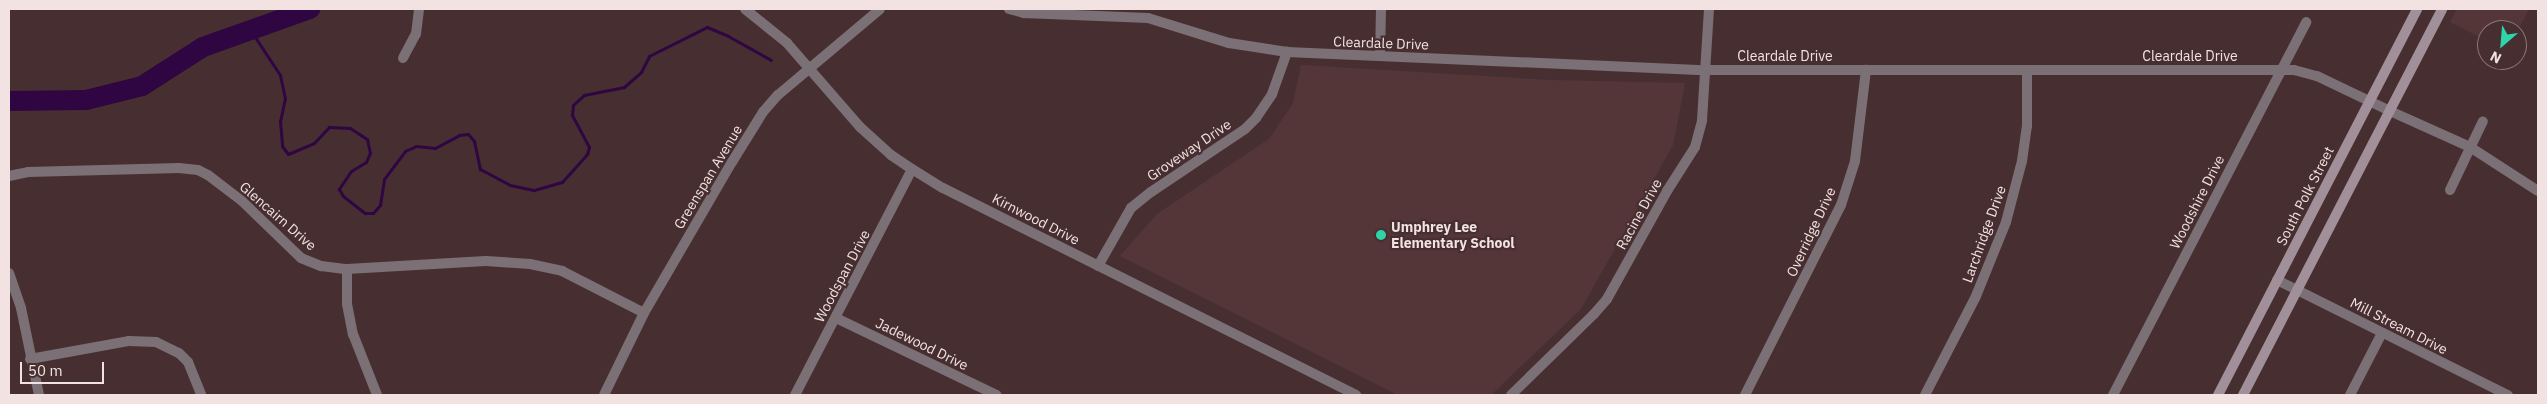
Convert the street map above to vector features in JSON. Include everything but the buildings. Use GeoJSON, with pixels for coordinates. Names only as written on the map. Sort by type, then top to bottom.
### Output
{"type":"FeatureCollection","features":[{"type":"Feature","properties":{"kind":"main road","name":"South Polk Street"},"geometry":{"type":"LineString","coordinates":[[2218,395],[2417,9]]}},
{"type":"Feature","properties":{"kind":"main road"},"geometry":{"type":"LineString","coordinates":[[2243,395],[2442,9]]}},
{"type":"Feature","properties":{"kind":"street"},"geometry":{"type":"LineString","coordinates":[[403,58],[416,34],[419,9]]}},
{"type":"Feature","properties":{"kind":"street","name":"Kirnwood Drive"},"geometry":{"type":"LineString","coordinates":[[745,9],[787,43],[860,127],[890,155],[942,188],[1356,395]]}},
{"type":"Feature","properties":{"kind":"street","name":"Greenspan Avenue"},"geometry":{"type":"LineString","coordinates":[[604,395],[644,313],[763,112],[778,95],[880,9]]}},
{"type":"Feature","properties":{"kind":"street","name":"Cleardale Drive"},"geometry":{"type":"LineString","coordinates":[[1009,9],[1024,13],[1148,18],[1229,43],[1287,52],[1704,70],[2282,69],[2317,76],[2470,148],[2538,191]]}},
{"type":"Feature","properties":{"kind":"street"},"geometry":{"type":"LineString","coordinates":[[1380,56],[1381,9]]}},
{"type":"Feature","properties":{"kind":"street","name":"Racine Drive"},"geometry":{"type":"LineString","coordinates":[[1511,395],[1594,314],[1618,280],[1666,191],[1695,147],[1702,120],[1709,9]]}},
{"type":"Feature","properties":{"kind":"street","name":"Woodshire Drive"},"geometry":{"type":"LineString","coordinates":[[2113,395],[2306,22]]}},
{"type":"Feature","properties":{"kind":"street","name":"Groveway Drive"},"geometry":{"type":"LineString","coordinates":[[1098,266],[1131,208],[1151,192],[1244,129],[1256,118],[1272,94],[1287,52]]}},
{"type":"Feature","properties":{"kind":"street","name":"Overridge Drive"},"geometry":{"type":"LineString","coordinates":[[1745,395],[1841,205],[1855,161],[1866,70]]}},
{"type":"Feature","properties":{"kind":"street","name":"Larchridge Drive"},"geometry":{"type":"LineString","coordinates":[[1925,395],[1976,296],[2010,206],[2022,161],[2027,126],[2027,70]]}},
{"type":"Feature","properties":{"kind":"street"},"geometry":{"type":"LineString","coordinates":[[2450,190],[2483,121]]}},
{"type":"Feature","properties":{"kind":"street","name":"Glencairn Drive"},"geometry":{"type":"LineString","coordinates":[[9,176],[28,172],[170,168],[198,170],[208,175],[242,201],[301,258],[329,268],[346,269],[486,261],[530,264],[562,271],[644,313]]}},
{"type":"Feature","properties":{"kind":"street","name":"Woodspan Drive"},"geometry":{"type":"LineString","coordinates":[[795,395],[912,169]]}},
{"type":"Feature","properties":{"kind":"street"},"geometry":{"type":"LineString","coordinates":[[346,269],[347,304],[353,334],[377,395]]}},
{"type":"Feature","properties":{"kind":"street"},"geometry":{"type":"LineString","coordinates":[[9,272],[21,308],[30,359],[39,395]]}},
{"type":"Feature","properties":{"kind":"street","name":"Mill Stream Drive"},"geometry":{"type":"LineString","coordinates":[[2278,280],[2508,395]]}},
{"type":"Feature","properties":{"kind":"street","name":"Jadewood Drive"},"geometry":{"type":"LineString","coordinates":[[836,318],[997,395]]}},
{"type":"Feature","properties":{"kind":"street"},"geometry":{"type":"LineString","coordinates":[[2350,395],[2382,333]]}},
{"type":"Feature","properties":{"kind":"street"},"geometry":{"type":"LineString","coordinates":[[30,359],[129,341],[156,342],[179,353],[188,362],[201,395]]}},
{"type":"Feature","properties":{"kind":"shaded area"},"geometry":{"type":"Polygon","coordinates":[[[2457,9],[2529,9],[2523,20],[2477,20],[2477,36],[2450,22],[2457,9]]]}},
{"type":"Feature","properties":{"kind":"shaded area","name":"Umphrey Lee Elementary School"},"geometry":{"type":"Polygon","coordinates":[[[1301,65],[1551,80],[1685,83],[1673,145],[1581,309],[1491,395],[1398,395],[1120,256],[1157,214],[1269,139],[1293,103],[1301,65]]]}},
{"type":"Feature","properties":{"kind":"waterway"},"geometry":{"type":"LineString","coordinates":[[9,101],[86,100],[142,86],[203,47],[310,9]]}},
{"type":"Feature","properties":{"kind":"waterway"},"geometry":{"type":"LineString","coordinates":[[251,31],[280,75],[285,98],[280,121],[282,146],[288,154],[314,143],[329,127],[350,128],[367,139],[370,153],[366,162],[351,171],[339,189],[343,196],[365,213],[373,213],[380,205],[384,179],[405,151],[416,146],[435,148],[459,135],[468,134],[474,141],[480,169],[510,185],[534,190],[562,182],[587,154],[589,147],[572,115],[573,105],[584,95],[624,87],[641,72],[649,56],[707,27],[728,36],[771,60]]}},
{"type":"Feature","properties":{"kind":"place","name":"Umphrey Lee Elementary School"},"geometry":{"type":"Point","coordinates":[1381,235]}}]}
